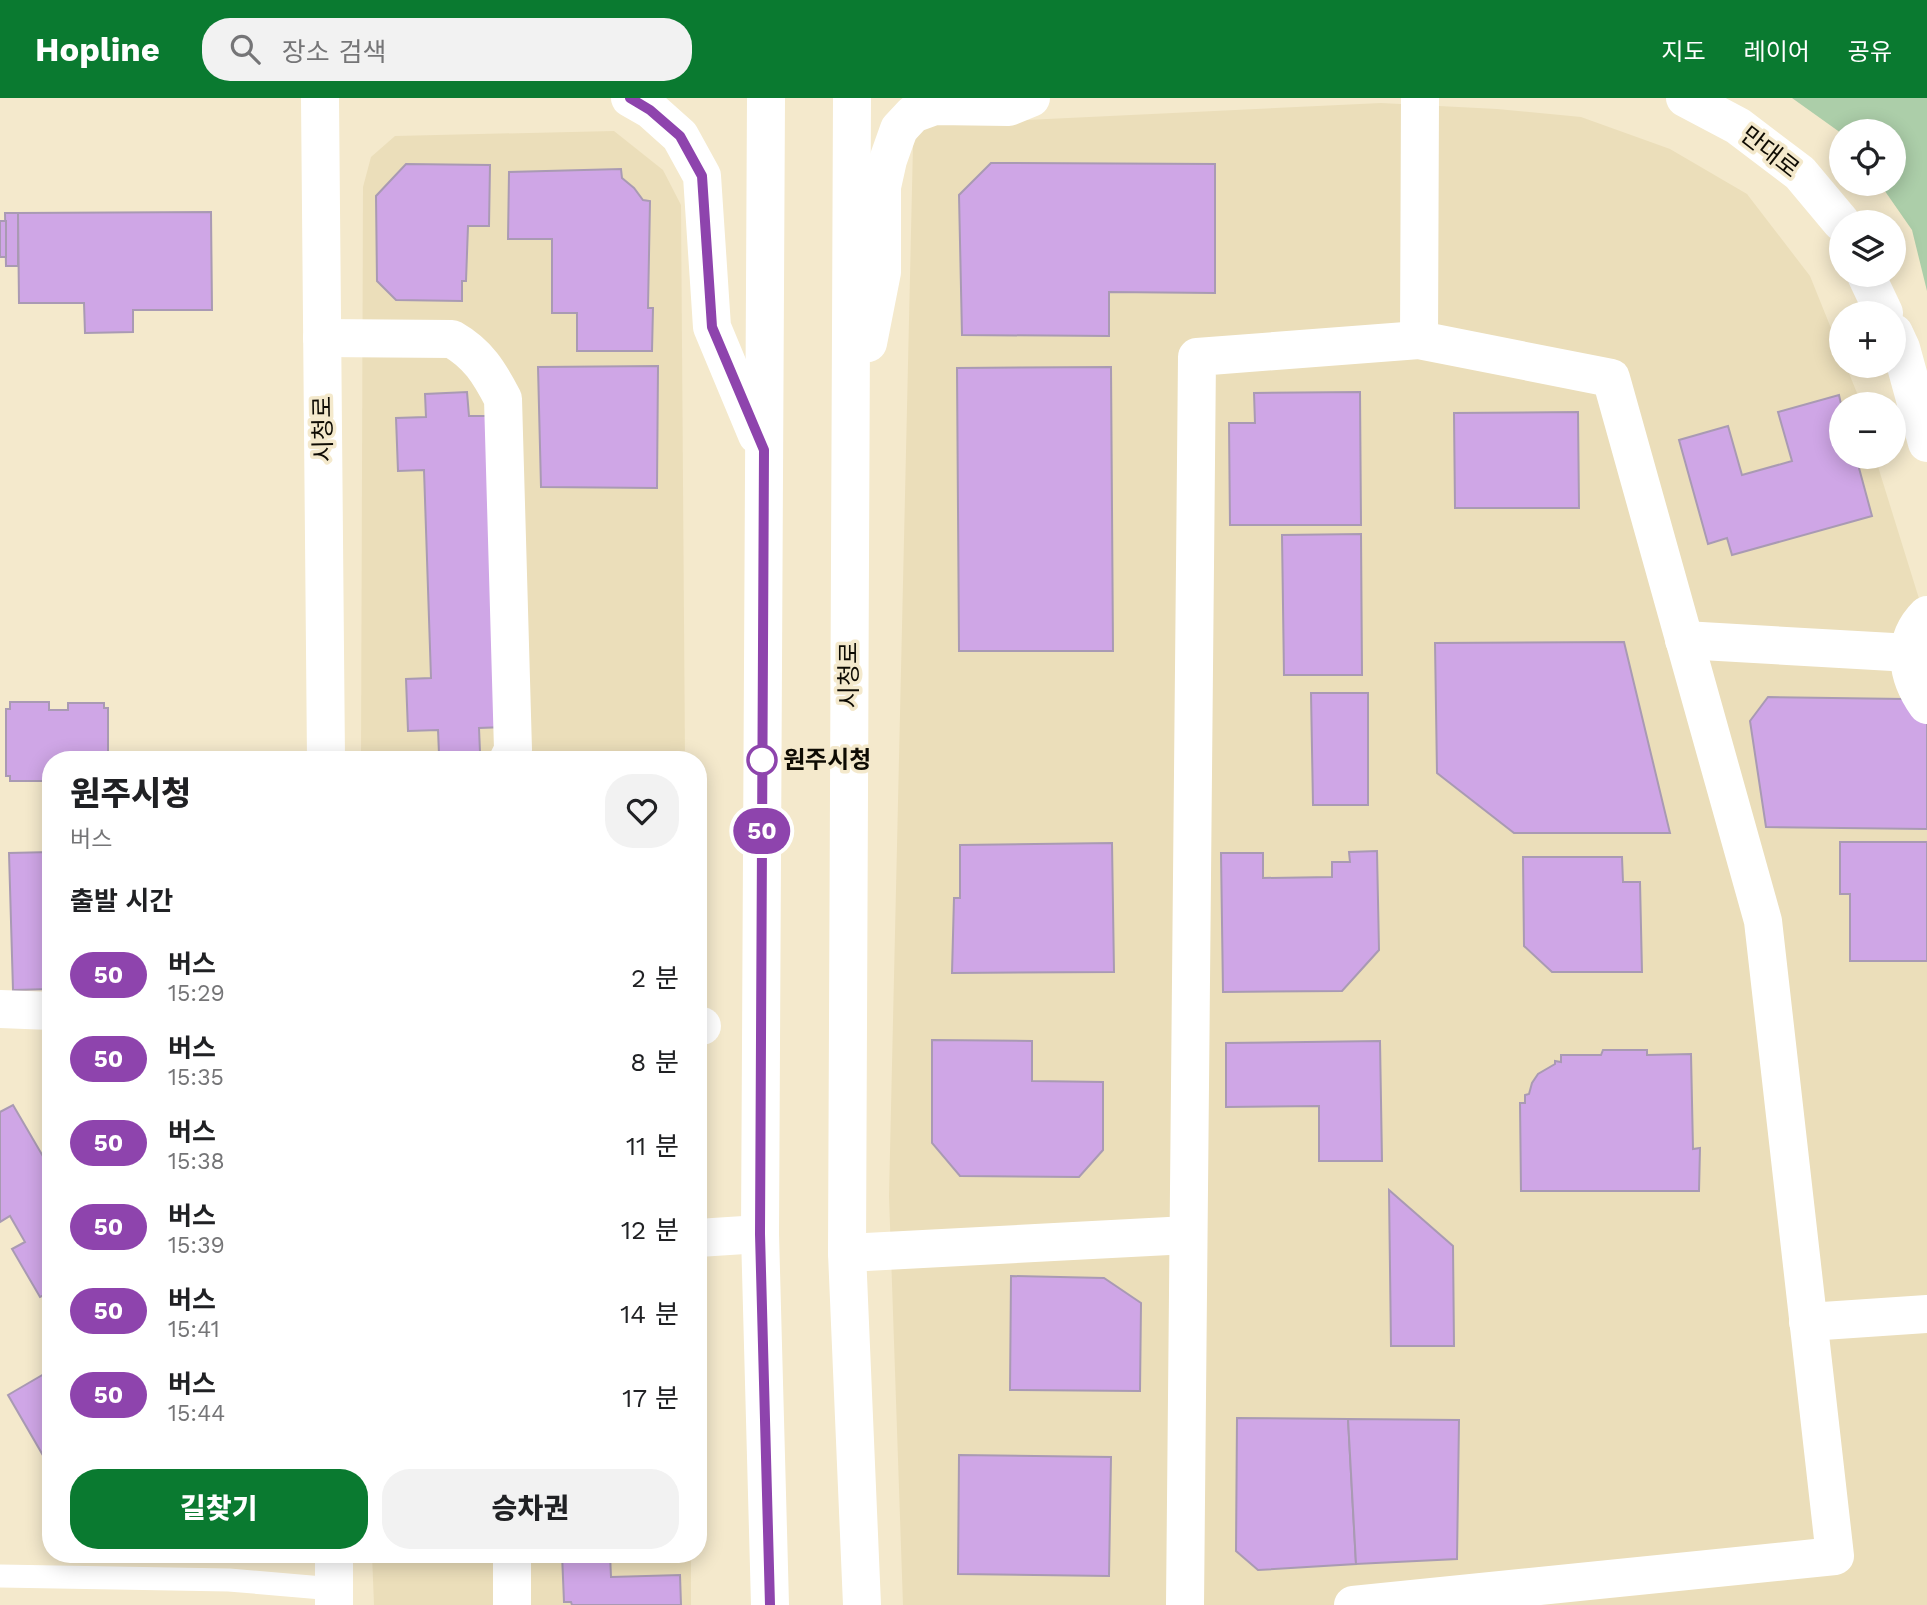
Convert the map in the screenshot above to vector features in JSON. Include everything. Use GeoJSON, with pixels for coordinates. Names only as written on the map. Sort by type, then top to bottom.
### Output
{"type":"FeatureCollection","features":[{"type":"Feature","properties":{"kind":"street","name":"시청로"},"geometry":{"type":"LineString","coordinates":[[320,98],[326,751]]}},
{"type":"Feature","properties":{"kind":"street"},"geometry":{"type":"LineString","coordinates":[[630,98],[650,110],[680,136],[702,176],[712,327],[764,450]]}},
{"type":"Feature","properties":{"kind":"street"},"geometry":{"type":"LineString","coordinates":[[765,98],[760,1234],[770,1605]]}},
{"type":"Feature","properties":{"kind":"street","name":"시청로"},"geometry":{"type":"LineString","coordinates":[[852,98],[847,1253],[862,1605]]}},
{"type":"Feature","properties":{"kind":"street"},"geometry":{"type":"LineString","coordinates":[[850,428],[882,272],[882,187],[888,159],[899,130],[913,114],[935,106],[1009,107],[1031,98]]}},
{"type":"Feature","properties":{"kind":"street"},"geometry":{"type":"LineString","coordinates":[[1419,340],[1420,98]]}},
{"type":"Feature","properties":{"kind":"street","name":"만대로"},"geometry":{"type":"LineString","coordinates":[[1685,98],[1738,126],[1800,173],[1831,210]]}},
{"type":"Feature","properties":{"kind":"street"},"geometry":{"type":"LineString","coordinates":[[322,338],[452,339],[470,350],[489,372],[503,399],[512,751]]}},
{"type":"Feature","properties":{"kind":"street"},"geometry":{"type":"LineString","coordinates":[[1185,1605],[1197,357],[1419,340],[1611,378],[1763,921],[1835,1556],[1353,1605]]}},
{"type":"Feature","properties":{"kind":"street"},"geometry":{"type":"LineString","coordinates":[[1906,369],[1927,443]]}},
{"type":"Feature","properties":{"kind":"street"},"geometry":{"type":"LineString","coordinates":[[1927,614],[1911,642],[1909,665],[1914,687],[1927,705]]}},
{"type":"Feature","properties":{"kind":"street"},"geometry":{"type":"LineString","coordinates":[[1684,640],[1910,653]]}},
{"type":"Feature","properties":{"kind":"street"},"geometry":{"type":"LineString","coordinates":[[0,1009],[42,1011]]}},
{"type":"Feature","properties":{"kind":"street"},"geometry":{"type":"LineString","coordinates":[[707,1237],[760,1234]]}},
{"type":"Feature","properties":{"kind":"street"},"geometry":{"type":"LineString","coordinates":[[847,1253],[1188,1235]]}},
{"type":"Feature","properties":{"kind":"street"},"geometry":{"type":"LineString","coordinates":[[1808,1322],[1927,1314]]}},
{"type":"Feature","properties":{"kind":"street"},"geometry":{"type":"LineString","coordinates":[[512,1563],[512,1605]]}},
{"type":"Feature","properties":{"kind":"lane"},"geometry":{"type":"LineString","coordinates":[[0,1576],[334,1583]]}},
{"type":"Feature","properties":{"kind":"shaded area"},"geometry":{"type":"Polygon","coordinates":[[[1381,103],[1497,109],[1581,117],[1670,149],[1747,194],[1810,276],[1829,323],[1829,378],[1851,378],[1857,392],[1829,392],[1829,469],[1879,469],[1921,605],[1927,677],[1927,1605],[903,1605],[889,1196],[913,145],[923,125],[1381,103]]]}},
{"type":"Feature","properties":{"kind":"shaded area"},"geometry":{"type":"Polygon","coordinates":[[[614,131],[663,170],[681,205],[685,751],[361,751],[363,187],[371,157],[395,136],[614,131]]]}},
{"type":"Feature","properties":{"kind":"shaded area"},"geometry":{"type":"Polygon","coordinates":[[[372,1563],[691,1563],[691,1605],[374,1605],[372,1563]]]}},
{"type":"Feature","properties":{"kind":"green space"},"geometry":{"type":"Polygon","coordinates":[[[1792,98],[1927,98],[1927,291],[1912,230],[1906,221],[1906,210],[1898,210],[1888,196],[1906,196],[1906,119],[1829,119],[1829,124],[1792,98]]]}},
{"type":"Feature","properties":{"kind":"building"},"geometry":{"type":"Polygon","coordinates":[[[991,163],[1215,164],[1215,293],[1109,292],[1109,336],[962,335],[959,195],[991,163]]]}},
{"type":"Feature","properties":{"kind":"building"},"geometry":{"type":"Polygon","coordinates":[[[406,164],[490,165],[489,226],[468,226],[466,281],[462,281],[462,301],[396,300],[377,281],[376,196],[406,164]]]}},
{"type":"Feature","properties":{"kind":"building"},"geometry":{"type":"Polygon","coordinates":[[[621,169],[622,178],[643,200],[650,201],[648,308],[653,308],[652,351],[577,351],[577,313],[552,313],[552,239],[508,239],[509,172],[621,169]]]}},
{"type":"Feature","properties":{"kind":"building"},"geometry":{"type":"Polygon","coordinates":[[[211,212],[212,310],[133,310],[133,332],[85,333],[84,303],[19,303],[18,213],[211,212]]]}},
{"type":"Feature","properties":{"kind":"building"},"geometry":{"type":"Polygon","coordinates":[[[5,213],[18,213],[18,266],[6,266],[5,213]]]}},
{"type":"Feature","properties":{"kind":"building"},"geometry":{"type":"Polygon","coordinates":[[[0,221],[6,221],[6,257],[0,257],[0,221]]]}},
{"type":"Feature","properties":{"kind":"building"},"geometry":{"type":"Polygon","coordinates":[[[658,366],[657,488],[541,487],[538,367],[658,366]]]}},
{"type":"Feature","properties":{"kind":"building"},"geometry":{"type":"Polygon","coordinates":[[[1111,367],[1113,651],[959,651],[957,368],[1111,367]]]}},
{"type":"Feature","properties":{"kind":"building"},"geometry":{"type":"Polygon","coordinates":[[[467,392],[469,416],[494,416],[505,727],[479,728],[480,751],[439,751],[438,730],[408,731],[406,679],[431,678],[424,470],[398,471],[396,418],[426,417],[425,394],[467,392]]]}},
{"type":"Feature","properties":{"kind":"building"},"geometry":{"type":"Polygon","coordinates":[[[1360,392],[1361,525],[1230,525],[1229,423],[1255,423],[1254,393],[1360,392]]]}},
{"type":"Feature","properties":{"kind":"building"},"geometry":{"type":"Polygon","coordinates":[[[1829,398],[1829,469],[1859,469],[1872,516],[1732,555],[1727,538],[1708,544],[1679,440],[1728,426],[1742,475],[1792,461],[1778,412],[1829,398]]]}},
{"type":"Feature","properties":{"kind":"building"},"geometry":{"type":"Polygon","coordinates":[[[1578,412],[1579,508],[1455,508],[1454,413],[1578,412]]]}},
{"type":"Feature","properties":{"kind":"building"},"geometry":{"type":"Polygon","coordinates":[[[1361,534],[1362,675],[1284,675],[1282,535],[1361,534]]]}},
{"type":"Feature","properties":{"kind":"building"},"geometry":{"type":"Polygon","coordinates":[[[1624,642],[1670,833],[1514,833],[1437,773],[1435,643],[1624,642]]]}},
{"type":"Feature","properties":{"kind":"building"},"geometry":{"type":"Polygon","coordinates":[[[1311,693],[1368,693],[1368,805],[1313,805],[1311,693]]]}},
{"type":"Feature","properties":{"kind":"building"},"geometry":{"type":"Polygon","coordinates":[[[1768,697],[1905,699],[1927,717],[1927,829],[1766,827],[1750,721],[1768,697]]]}},
{"type":"Feature","properties":{"kind":"building"},"geometry":{"type":"Polygon","coordinates":[[[10,702],[49,702],[49,710],[68,710],[68,703],[104,703],[104,708],[108,708],[108,751],[42,751],[42,781],[10,781],[10,776],[6,776],[6,709],[10,709],[10,702]]]}},
{"type":"Feature","properties":{"kind":"building"},"geometry":{"type":"Polygon","coordinates":[[[1840,842],[1927,842],[1927,961],[1850,961],[1850,894],[1840,894],[1840,842]]]}},
{"type":"Feature","properties":{"kind":"building"},"geometry":{"type":"Polygon","coordinates":[[[1112,843],[1114,972],[952,973],[954,898],[960,898],[960,845],[1112,843]]]}},
{"type":"Feature","properties":{"kind":"building"},"geometry":{"type":"Polygon","coordinates":[[[1377,851],[1379,950],[1342,991],[1223,992],[1221,853],[1263,853],[1263,878],[1332,877],[1332,862],[1350,862],[1349,852],[1377,851]]]}},
{"type":"Feature","properties":{"kind":"building"},"geometry":{"type":"Polygon","coordinates":[[[42,852],[42,989],[13,990],[9,853],[42,852]]]}},
{"type":"Feature","properties":{"kind":"building"},"geometry":{"type":"Polygon","coordinates":[[[1523,857],[1622,857],[1623,882],[1640,882],[1642,972],[1552,972],[1524,946],[1523,857]]]}},
{"type":"Feature","properties":{"kind":"building"},"geometry":{"type":"Polygon","coordinates":[[[932,1040],[1032,1041],[1032,1081],[1103,1082],[1103,1150],[1079,1177],[960,1176],[932,1143],[932,1040]]]}},
{"type":"Feature","properties":{"kind":"building"},"geometry":{"type":"Polygon","coordinates":[[[1380,1041],[1382,1161],[1319,1161],[1319,1106],[1226,1107],[1226,1043],[1380,1041]]]}},
{"type":"Feature","properties":{"kind":"building"},"geometry":{"type":"Polygon","coordinates":[[[1603,1050],[1647,1050],[1647,1055],[1691,1054],[1693,1149],[1700,1148],[1699,1191],[1521,1191],[1520,1103],[1525,1103],[1525,1095],[1529,1094],[1538,1074],[1555,1064],[1555,1061],[1561,1062],[1561,1055],[1601,1055],[1603,1050]]]}},
{"type":"Feature","properties":{"kind":"building"},"geometry":{"type":"Polygon","coordinates":[[[13,1105],[42,1155],[40,1297],[12,1249],[25,1242],[10,1216],[0,1222],[0,1112],[13,1105]]]}},
{"type":"Feature","properties":{"kind":"building"},"geometry":{"type":"Polygon","coordinates":[[[1389,1190],[1453,1246],[1454,1346],[1391,1346],[1389,1190]]]}},
{"type":"Feature","properties":{"kind":"building"},"geometry":{"type":"Polygon","coordinates":[[[1011,1276],[1104,1278],[1141,1303],[1140,1391],[1010,1390],[1011,1276]]]}},
{"type":"Feature","properties":{"kind":"building"},"geometry":{"type":"Polygon","coordinates":[[[42,1375],[42,1454],[8,1395],[42,1375]]]}},
{"type":"Feature","properties":{"kind":"building"},"geometry":{"type":"Polygon","coordinates":[[[1237,1418],[1348,1419],[1356,1564],[1258,1570],[1236,1551],[1237,1418]]]}},
{"type":"Feature","properties":{"kind":"building"},"geometry":{"type":"Polygon","coordinates":[[[1348,1419],[1459,1420],[1457,1559],[1356,1564],[1348,1419]]]}},
{"type":"Feature","properties":{"kind":"building"},"geometry":{"type":"Polygon","coordinates":[[[959,1455],[1111,1457],[1109,1576],[958,1574],[959,1455]]]}},
{"type":"Feature","properties":{"kind":"building"},"geometry":{"type":"Polygon","coordinates":[[[562,1563],[610,1563],[611,1577],[680,1575],[681,1605],[572,1605],[571,1602],[564,1602],[562,1563]]]}},
{"type":"Feature","properties":{"kind":"bus line","name":"50"},"geometry":{"type":"LineString","coordinates":[[630,98],[650,110],[680,136],[702,176],[712,327],[764,450],[760,1234],[770,1605]]}},
{"type":"Feature","properties":{"kind":"place","name":"원주시청"},"geometry":{"type":"Point","coordinates":[762,760]}}]}
